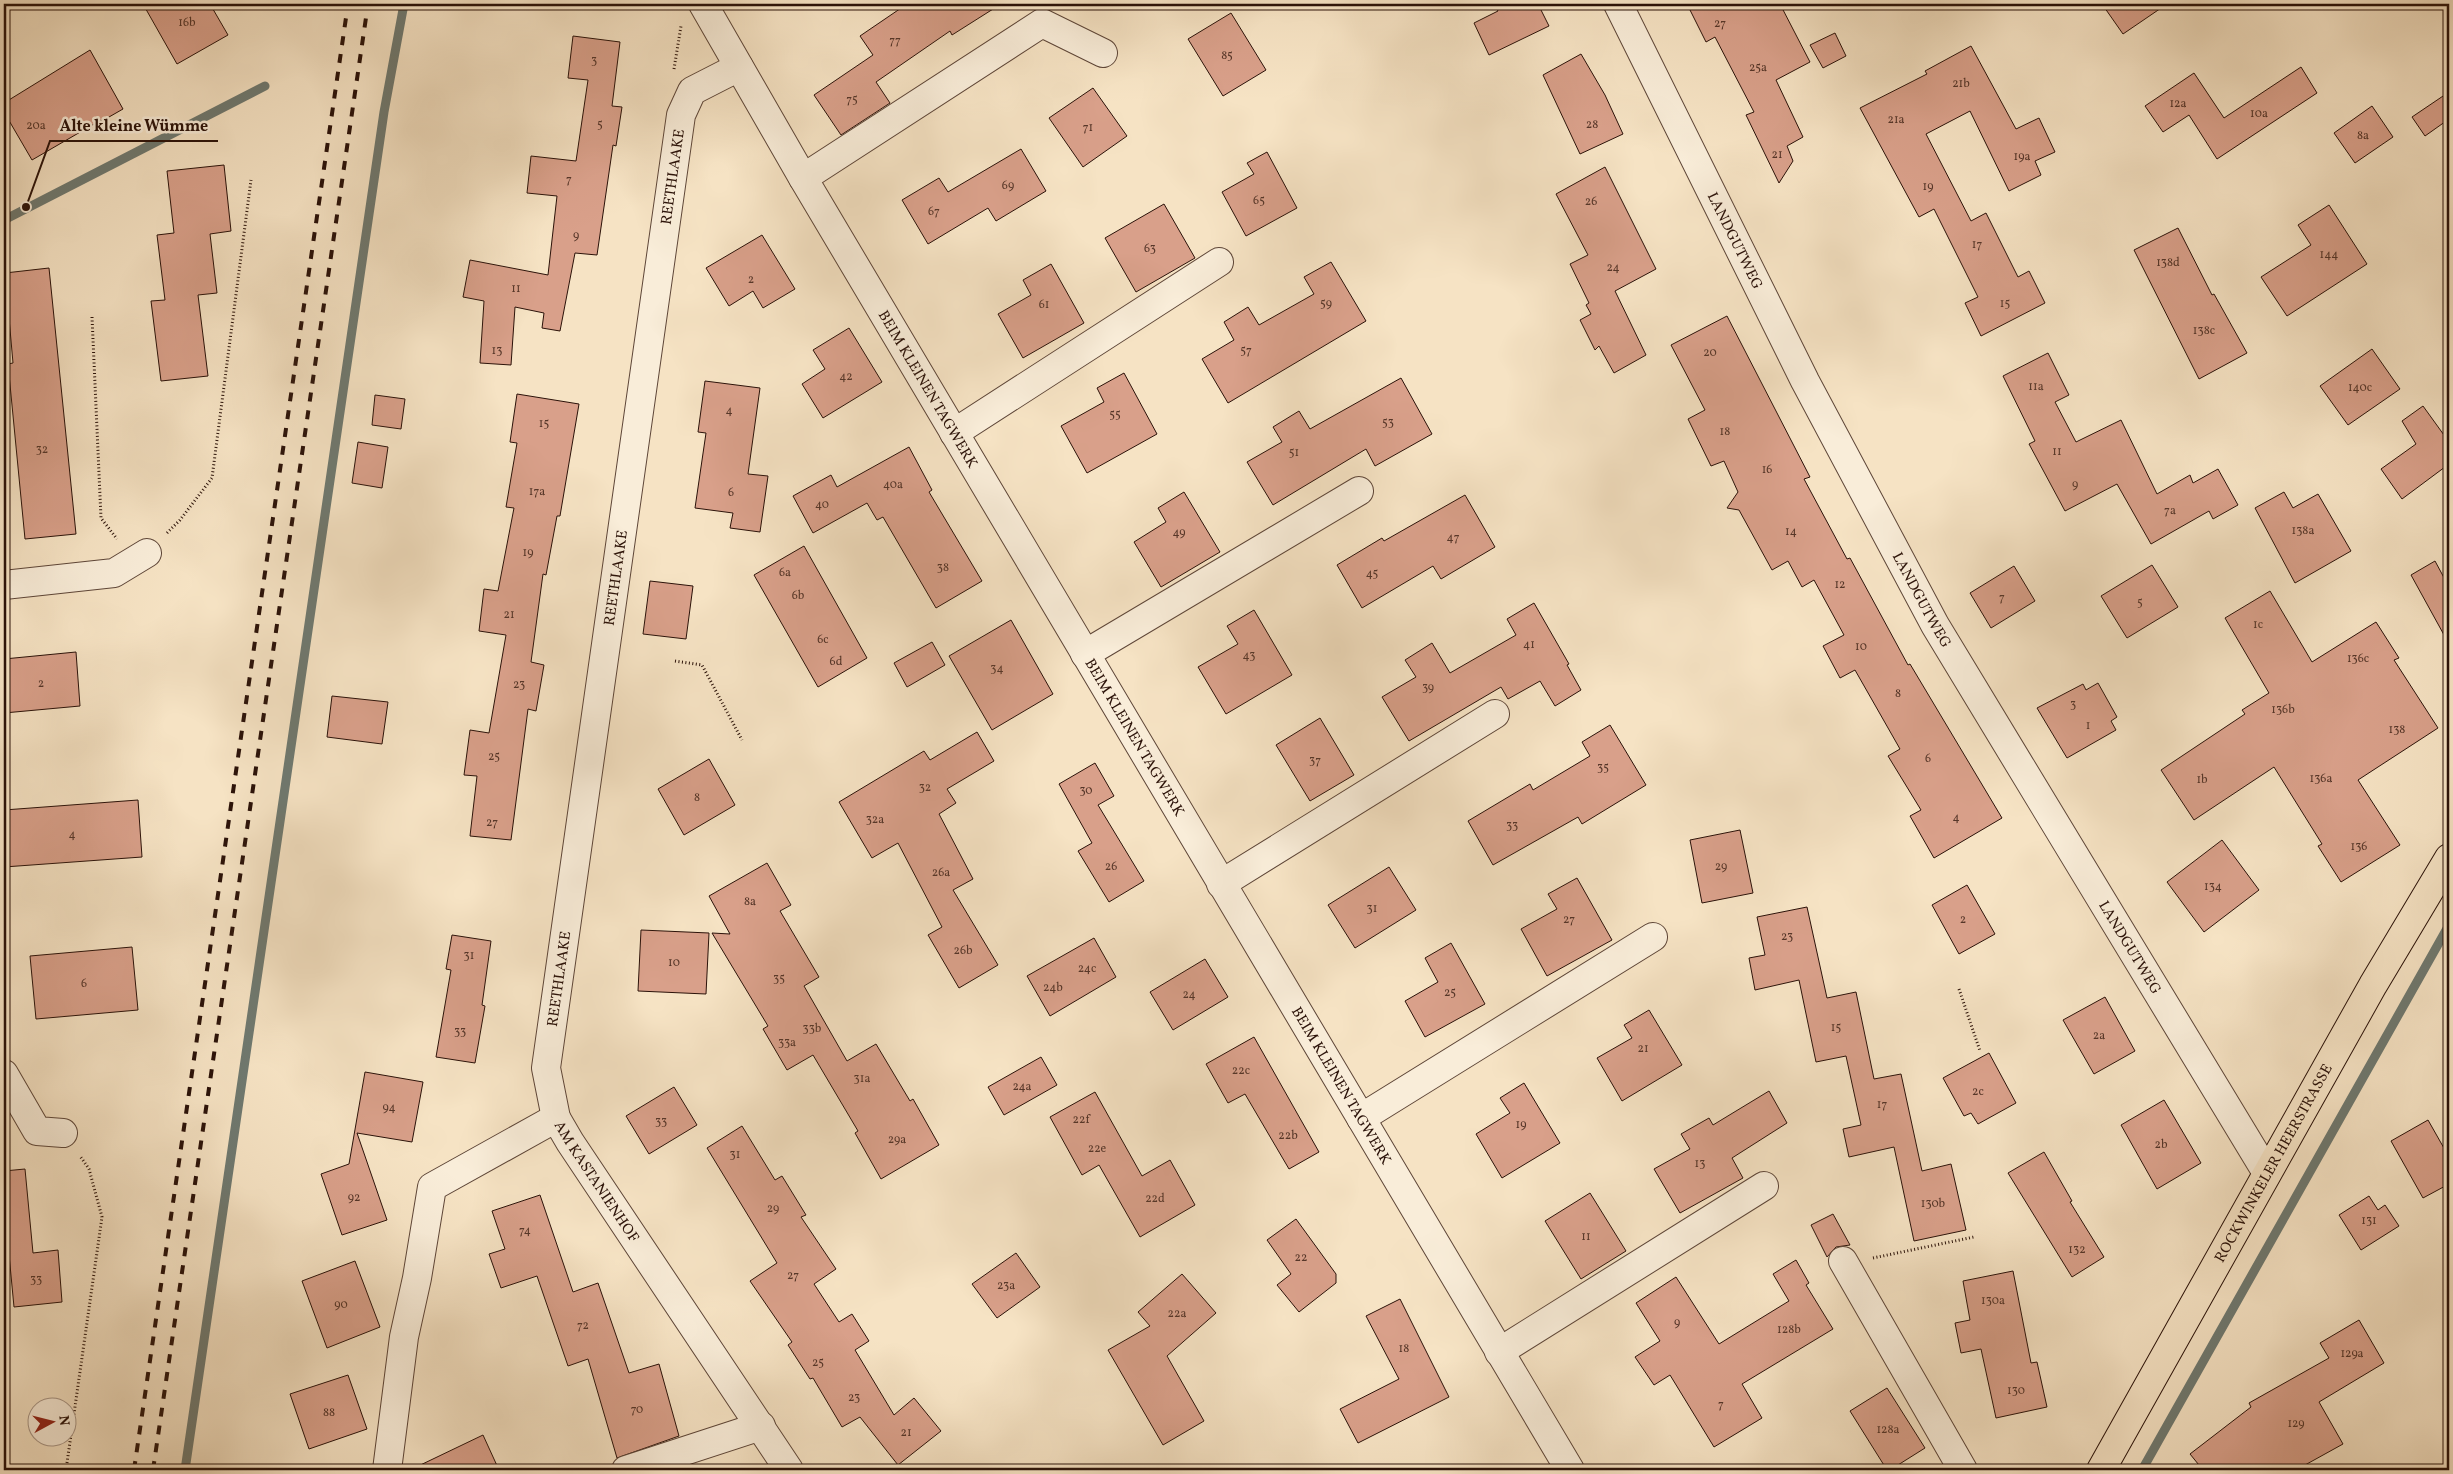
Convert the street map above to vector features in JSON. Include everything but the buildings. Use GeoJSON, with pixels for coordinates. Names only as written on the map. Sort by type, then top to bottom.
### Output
{"type":"FeatureCollection","features":[{"type":"Feature","properties":{"kind":"main road","name":"ROCKWINKELER HEERSTRASSE"},"geometry":{"type":"LineString","coordinates":[[2101,1470],[2373,985],[2449,858]]}},
{"type":"Feature","properties":{"kind":"street","name":"BEIM KLEINEN TAGWERK"},"geometry":{"type":"LineString","coordinates":[[702,4],[1221,884],[1570,1470]]}},
{"type":"Feature","properties":{"kind":"street","name":"LANDGUTWEG"},"geometry":{"type":"LineString","coordinates":[[1618,4],[1805,381],[1935,624],[2267,1173]]}},
{"type":"Feature","properties":{"kind":"street"},"geometry":{"type":"LineString","coordinates":[[803,178],[1042,23],[1103,53]]}},
{"type":"Feature","properties":{"kind":"street","name":"REETHLAAKE"},"geometry":{"type":"LineString","coordinates":[[556,1118],[546,1068],[681,115],[692,90],[739,67]]}},
{"type":"Feature","properties":{"kind":"street"},"geometry":{"type":"LineString","coordinates":[[954,433],[1220,262]]}},
{"type":"Feature","properties":{"kind":"street"},"geometry":{"type":"LineString","coordinates":[[1085,654],[1359,491]]}},
{"type":"Feature","properties":{"kind":"street"},"geometry":{"type":"LineString","coordinates":[[4,585],[114,573],[141,557]]}},
{"type":"Feature","properties":{"kind":"street"},"geometry":{"type":"LineString","coordinates":[[1221,884],[1495,714]]}},
{"type":"Feature","properties":{"kind":"street"},"geometry":{"type":"LineString","coordinates":[[1361,1118],[1652,937]]}},
{"type":"Feature","properties":{"kind":"street"},"geometry":{"type":"LineString","coordinates":[[4,1074],[38,1131],[63,1133]]}},
{"type":"Feature","properties":{"kind":"street","name":"AM KASTANIENHOF"},"geometry":{"type":"LineString","coordinates":[[387,1470],[404,1337],[417,1278],[432,1187],[556,1118],[570,1142],[789,1470]]}},
{"type":"Feature","properties":{"kind":"street"},"geometry":{"type":"LineString","coordinates":[[1500,1352],[1764,1186]]}},
{"type":"Feature","properties":{"kind":"street"},"geometry":{"type":"LineString","coordinates":[[1844,1263],[1963,1470]]}},
{"type":"Feature","properties":{"kind":"street"},"geometry":{"type":"LineString","coordinates":[[626,1470],[761,1426]]}},
{"type":"Feature","properties":{"kind":"path"},"geometry":{"type":"LineString","coordinates":[[673,74],[682,21]]}},
{"type":"Feature","properties":{"kind":"path"},"geometry":{"type":"LineString","coordinates":[[92,317],[100,518],[141,557],[180,520],[212,478],[251,180]]}},
{"type":"Feature","properties":{"kind":"path"},"geometry":{"type":"LineString","coordinates":[[675,661],[702,665],[742,740]]}},
{"type":"Feature","properties":{"kind":"path"},"geometry":{"type":"LineString","coordinates":[[1959,988],[1980,1051]]}},
{"type":"Feature","properties":{"kind":"path"},"geometry":{"type":"LineString","coordinates":[[63,1133],[89,1169],[102,1217],[66,1470]]}},
{"type":"Feature","properties":{"kind":"path"},"geometry":{"type":"LineString","coordinates":[[1844,1263],[1974,1237]]}},
{"type":"Feature","properties":{"kind":"waterway"},"geometry":{"type":"LineString","coordinates":[[185,1470],[384,112],[404,4]]}},
{"type":"Feature","properties":{"kind":"waterway"},"geometry":{"type":"LineString","coordinates":[[4,220],[265,86]]}},
{"type":"Feature","properties":{"kind":"waterway"},"geometry":{"type":"LineString","coordinates":[[2142,1470],[2449,925]]}},
{"type":"Feature","properties":{"kind":"railway"},"geometry":{"type":"LineString","coordinates":[[134,1470],[348,4]]}},
{"type":"Feature","properties":{"kind":"railway"},"geometry":{"type":"LineString","coordinates":[[153,1470],[368,4]]}},
{"type":"Feature","properties":{"kind":"place","name":"Alte kleine Wümme"},"geometry":{"type":"Point","coordinates":[26,207]}}]}
